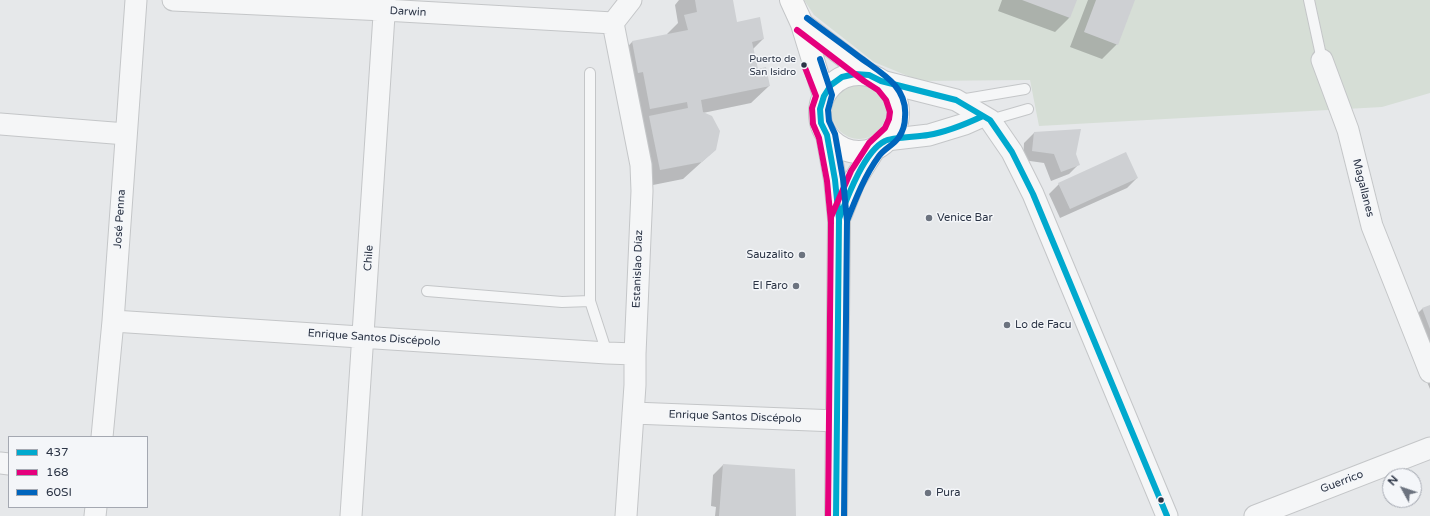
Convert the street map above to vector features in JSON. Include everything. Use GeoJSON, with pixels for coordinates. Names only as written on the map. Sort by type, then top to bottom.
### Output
{"type":"FeatureCollection","features":[{"type":"Feature","properties":{"kind":"street","name":"José Penna"},"geometry":{"type":"LineString","coordinates":[[102,436],[113,321],[136,0]]}},
{"type":"Feature","properties":{"kind":"street","name":"Darwin"},"geometry":{"type":"LineString","coordinates":[[173,0],[385,5],[613,23]]}},
{"type":"Feature","properties":{"kind":"street"},"geometry":{"type":"LineString","coordinates":[[613,23],[631,0]]}},
{"type":"Feature","properties":{"kind":"street"},"geometry":{"type":"LineString","coordinates":[[791,0],[802,24],[824,96]]}},
{"type":"Feature","properties":{"kind":"street","name":"Chile"},"geometry":{"type":"LineString","coordinates":[[351,516],[385,5]]}},
{"type":"Feature","properties":{"kind":"street","name":"Estanislao Díaz"},"geometry":{"type":"LineString","coordinates":[[613,23],[641,165],[642,191],[635,385],[626,516]]}},
{"type":"Feature","properties":{"kind":"street"},"geometry":{"type":"LineString","coordinates":[[802,24],[890,90],[896,102],[897,116],[894,129],[854,181],[839,219]]}},
{"type":"Feature","properties":{"kind":"street","name":"Magallanes"},"geometry":{"type":"LineString","coordinates":[[1322,60],[1348,130],[1372,226],[1430,372]]}},
{"type":"Feature","properties":{"kind":"street"},"geometry":{"type":"LineString","coordinates":[[836,516],[839,219],[835,180],[827,135],[821,123],[820,109],[824,96],[831,85],[842,77],[855,74],[956,100],[987,118],[1012,152],[1033,194],[1167,516]]}},
{"type":"Feature","properties":{"kind":"street"},"geometry":{"type":"LineString","coordinates":[[827,135],[836,144],[848,150],[862,151],[881,144],[929,135],[987,118]]}},
{"type":"Feature","properties":{"kind":"street"},"geometry":{"type":"LineString","coordinates":[[0,124],[126,134]]}},
{"type":"Feature","properties":{"kind":"street","name":"Enrique Santos Discépolo"},"geometry":{"type":"LineString","coordinates":[[113,321],[635,354]]}},
{"type":"Feature","properties":{"kind":"street","name":"Enrique Santos Discépolo"},"geometry":{"type":"LineString","coordinates":[[633,413],[836,421]]}},
{"type":"Feature","properties":{"kind":"street","name":"Guerrico"},"geometry":{"type":"LineString","coordinates":[[1255,516],[1430,448]]}},
{"type":"Feature","properties":{"kind":"lane","name":"Magallanes"},"geometry":{"type":"LineString","coordinates":[[1309,0],[1322,60]]}},
{"type":"Feature","properties":{"kind":"lane"},"geometry":{"type":"LineString","coordinates":[[590,73],[590,301],[607,353]]}},
{"type":"Feature","properties":{"kind":"lane"},"geometry":{"type":"LineString","coordinates":[[956,100],[1025,88]]}},
{"type":"Feature","properties":{"kind":"lane"},"geometry":{"type":"LineString","coordinates":[[987,118],[1028,109]]}},
{"type":"Feature","properties":{"kind":"lane"},"geometry":{"type":"LineString","coordinates":[[427,291],[562,302],[590,301]]}},
{"type":"Feature","properties":{"kind":"shaded area"},"geometry":{"type":"Polygon","coordinates":[[[804,0],[1430,0],[1430,93],[1382,107],[1039,126],[1030,80],[920,81],[874,62],[814,15],[804,0]]]}},
{"type":"Feature","properties":{"kind":"shaded area"},"geometry":{"type":"Polygon","coordinates":[[[854,85],[864,85],[874,89],[882,97],[886,107],[886,117],[882,127],[874,135],[864,139],[854,139],[844,135],[836,127],[832,117],[832,107],[836,97],[844,89],[854,85]]]}},
{"type":"Feature","properties":{"kind":"building"},"geometry":{"type":"Polygon","coordinates":[[[695,0],[733,0],[737,22],[760,17],[764,39],[752,42],[758,69],[766,67],[770,86],[701,100],[703,112],[712,116],[720,131],[716,150],[702,162],[660,170],[649,116],[688,108],[687,102],[650,109],[643,72],[638,73],[632,41],[688,30],[684,15],[697,12],[695,0]]]}},
{"type":"Feature","properties":{"kind":"building"},"geometry":{"type":"Polygon","coordinates":[[[1022,0],[1077,0],[1070,18],[1022,0]]]}},
{"type":"Feature","properties":{"kind":"building"},"geometry":{"type":"Polygon","coordinates":[[[1096,0],[1135,0],[1118,45],[1084,32],[1096,0]]]}},
{"type":"Feature","properties":{"kind":"building"},"geometry":{"type":"Polygon","coordinates":[[[1081,129],[1076,154],[1080,165],[1061,172],[1054,154],[1032,151],[1034,132],[1081,129]]]}},
{"type":"Feature","properties":{"kind":"building"},"geometry":{"type":"Polygon","coordinates":[[[1126,152],[1138,178],[1070,209],[1058,183],[1126,152]]]}},
{"type":"Feature","properties":{"kind":"building"},"geometry":{"type":"Polygon","coordinates":[[[1430,305],[1430,329],[1422,308],[1430,305]]]}},
{"type":"Feature","properties":{"kind":"building"},"geometry":{"type":"Polygon","coordinates":[[[723,464],[795,469],[796,516],[719,516],[723,464]]]}},
{"type":"Feature","properties":{"kind":"transit line","name":"60SI"},"geometry":{"type":"LineString","coordinates":[[807,18],[890,80],[902,96],[905,106],[905,122],[902,132],[897,140],[881,153],[869,171],[847,221],[844,516]]}},
{"type":"Feature","properties":{"kind":"transit line","name":"168"},"geometry":{"type":"LineString","coordinates":[[797,30],[878,90],[886,100],[890,112],[885,128],[869,143],[851,171],[831,217],[828,516]]}},
{"type":"Feature","properties":{"kind":"transit line","name":"60SI"},"geometry":{"type":"LineString","coordinates":[[820,59],[832,95],[828,110],[829,121],[835,134],[843,179],[847,221]]}},
{"type":"Feature","properties":{"kind":"transit line","name":"168"},"geometry":{"type":"LineString","coordinates":[[804,65],[816,96],[812,108],[813,124],[819,138],[827,181],[831,223]]}},
{"type":"Feature","properties":{"kind":"transit line","name":"437"},"geometry":{"type":"LineString","coordinates":[[836,516],[839,219],[835,180],[827,135],[821,123],[820,109],[824,96],[831,85],[842,77],[855,74],[869,75],[881,81],[956,100],[990,120],[1012,152],[1033,194],[1167,516]]}},
{"type":"Feature","properties":{"kind":"transit line","name":"437"},"geometry":{"type":"LineString","coordinates":[[839,224],[839,219],[857,176],[870,154],[877,146],[888,140],[935,134],[963,125],[983,116]]}},
{"type":"Feature","properties":{"kind":"place","name":"Puerto de San Isidro"},"geometry":{"type":"Point","coordinates":[804,65]}},
{"type":"Feature","properties":{"kind":"place","name":"Venice Bar"},"geometry":{"type":"Point","coordinates":[929,218]}},
{"type":"Feature","properties":{"kind":"place","name":"Sauzalito"},"geometry":{"type":"Point","coordinates":[802,255]}},
{"type":"Feature","properties":{"kind":"place","name":"El Faro"},"geometry":{"type":"Point","coordinates":[796,286]}},
{"type":"Feature","properties":{"kind":"place","name":"Lo de Facu"},"geometry":{"type":"Point","coordinates":[1007,325]}},
{"type":"Feature","properties":{"kind":"place","name":"Pura"},"geometry":{"type":"Point","coordinates":[928,493]}}]}
